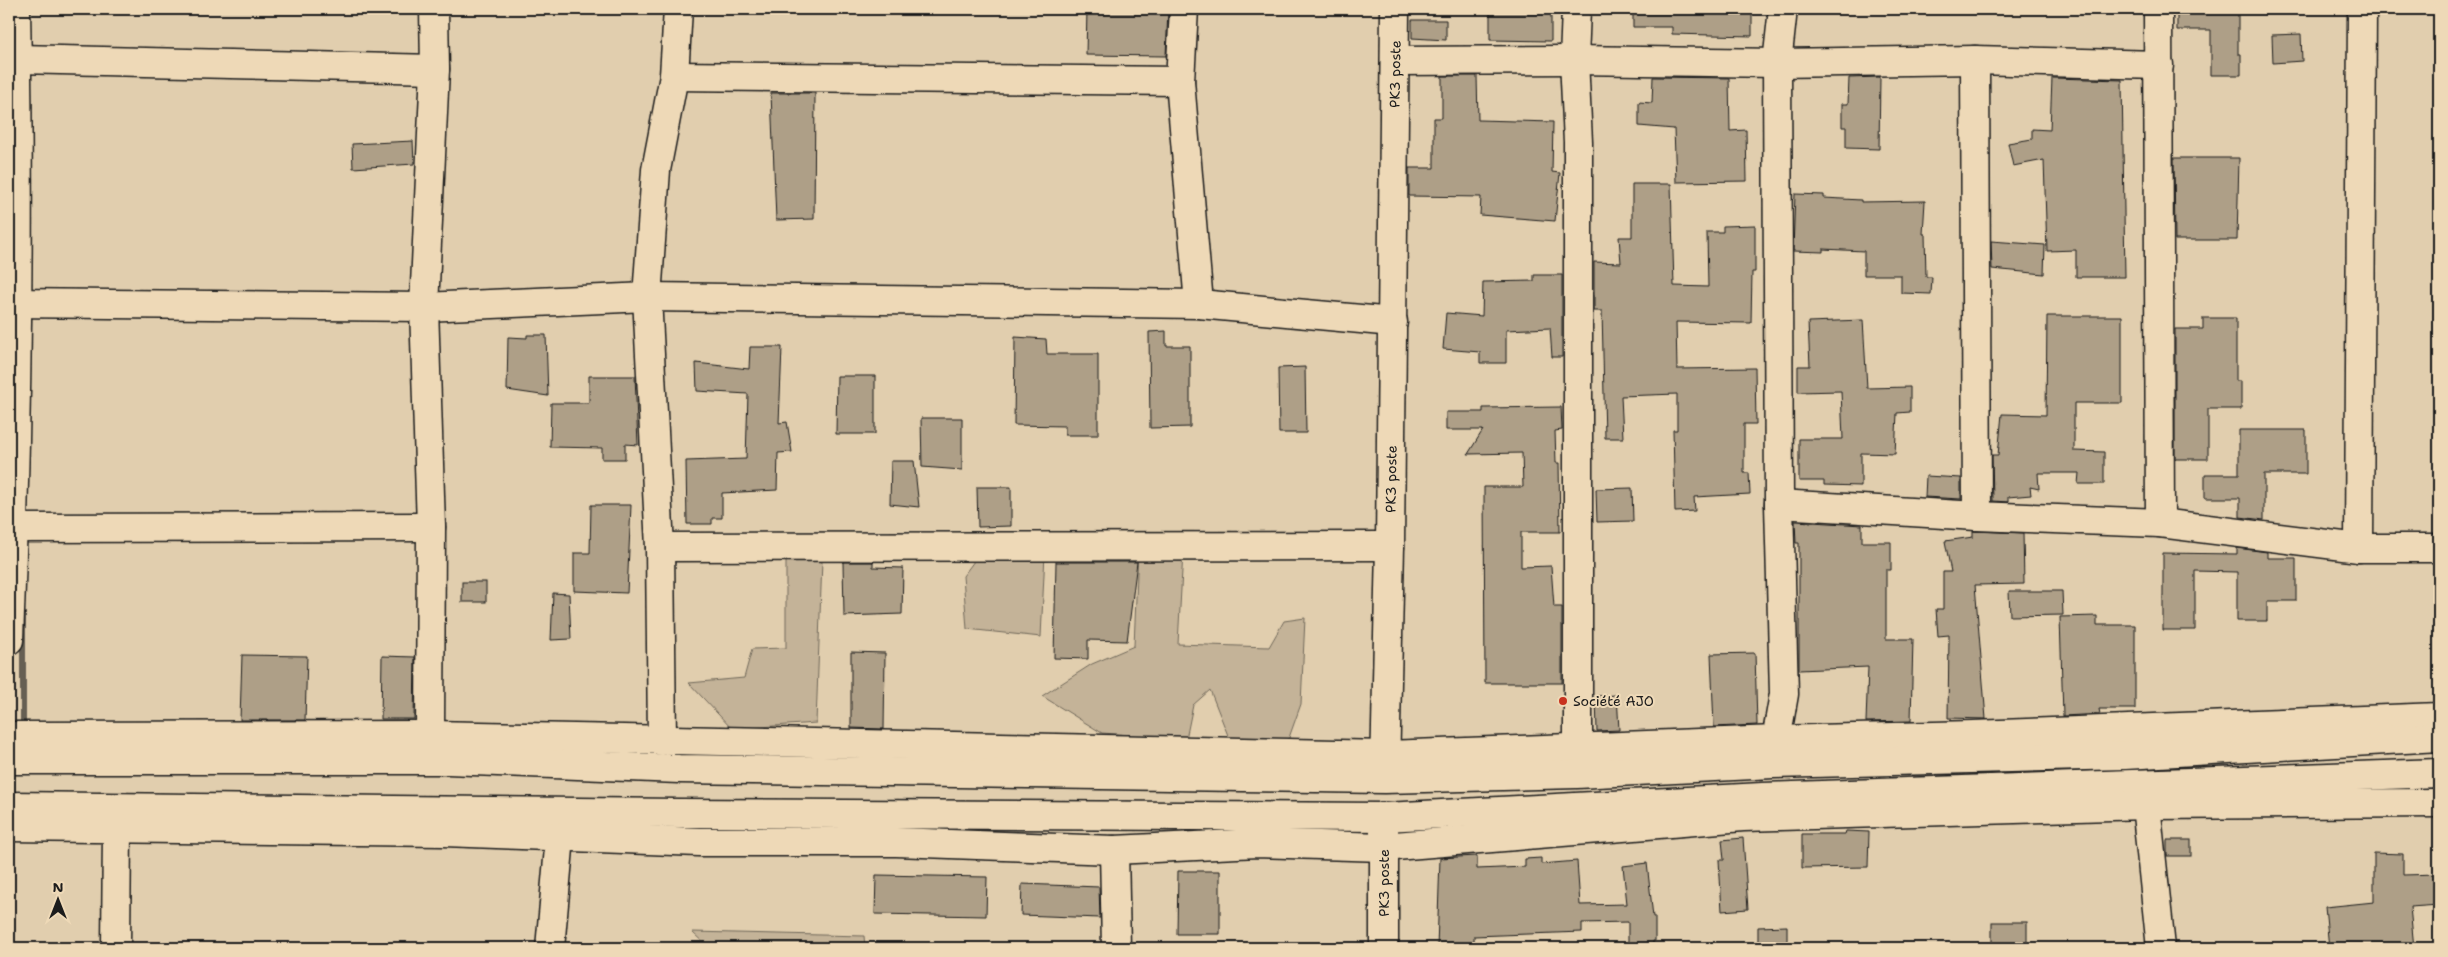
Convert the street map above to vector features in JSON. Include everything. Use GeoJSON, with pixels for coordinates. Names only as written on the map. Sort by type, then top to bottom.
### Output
{"type":"FeatureCollection","features":[{"type":"Feature","properties":{"kind":"street"},"geometry":{"type":"LineString","coordinates":[[9,640],[13,528],[12,303],[18,59],[16,9]]}},
{"type":"Feature","properties":{"kind":"street"},"geometry":{"type":"LineString","coordinates":[[430,735],[431,527],[424,307],[435,69],[434,9]]}},
{"type":"Feature","properties":{"kind":"street"},"geometry":{"type":"LineString","coordinates":[[662,741],[660,546],[647,297],[656,170],[674,76],[678,9]]}},
{"type":"Feature","properties":{"kind":"street"},"geometry":{"type":"LineString","coordinates":[[1184,9],[1180,80],[1199,304]]}},
{"type":"Feature","properties":{"kind":"street","name":"PK3 poste"},"geometry":{"type":"LineString","coordinates":[[1384,948],[1384,818],[1390,546],[1395,9]]}},
{"type":"Feature","properties":{"kind":"street"},"geometry":{"type":"LineString","coordinates":[[1576,9],[1574,60],[1578,142],[1578,748]]}},
{"type":"Feature","properties":{"kind":"street"},"geometry":{"type":"LineString","coordinates":[[1776,740],[1784,694],[1779,504],[1777,63],[1783,9]]}},
{"type":"Feature","properties":{"kind":"street"},"geometry":{"type":"LineString","coordinates":[[2158,9],[2160,523]]}},
{"type":"Feature","properties":{"kind":"street"},"geometry":{"type":"LineString","coordinates":[[2359,548],[2362,9]]}},
{"type":"Feature","properties":{"kind":"street"},"geometry":{"type":"LineString","coordinates":[[18,59],[435,69]]}},
{"type":"Feature","properties":{"kind":"street"},"geometry":{"type":"LineString","coordinates":[[1395,62],[1574,60],[1777,63],[1975,60],[2159,65]]}},
{"type":"Feature","properties":{"kind":"street"},"geometry":{"type":"LineString","coordinates":[[1975,60],[1977,516]]}},
{"type":"Feature","properties":{"kind":"street"},"geometry":{"type":"LineString","coordinates":[[674,76],[1180,80]]}},
{"type":"Feature","properties":{"kind":"street"},"geometry":{"type":"LineString","coordinates":[[12,303],[424,307],[647,297],[1199,304],[1392,322]]}},
{"type":"Feature","properties":{"kind":"street"},"geometry":{"type":"LineString","coordinates":[[1779,504],[1977,516],[2160,523],[2359,548],[2439,548]]}},
{"type":"Feature","properties":{"kind":"street"},"geometry":{"type":"LineString","coordinates":[[13,528],[431,527]]}},
{"type":"Feature","properties":{"kind":"street"},"geometry":{"type":"LineString","coordinates":[[660,546],[1390,546]]}},
{"type":"Feature","properties":{"kind":"street"},"geometry":{"type":"LineString","coordinates":[[9,760],[448,760],[679,769],[1385,767],[1578,748],[2439,717]]}},
{"type":"Feature","properties":{"kind":"street"},"geometry":{"type":"LineString","coordinates":[[9,736],[430,735],[662,741],[1577,774],[1773,764],[2125,755],[2439,737]]}},
{"type":"Feature","properties":{"kind":"street"},"geometry":{"type":"LineString","coordinates":[[9,806],[1384,818],[1762,797],[2439,773]]}},
{"type":"Feature","properties":{"kind":"street"},"geometry":{"type":"LineString","coordinates":[[9,827],[444,832],[698,842],[896,842],[1114,850],[1257,843],[1384,847],[1743,818],[2146,805],[2439,803]]}},
{"type":"Feature","properties":{"kind":"street"},"geometry":{"type":"LineString","coordinates":[[2146,805],[2161,948]]}},
{"type":"Feature","properties":{"kind":"street"},"geometry":{"type":"LineString","coordinates":[[116,948],[117,828]]}},
{"type":"Feature","properties":{"kind":"street"},"geometry":{"type":"LineString","coordinates":[[550,948],[560,836]]}},
{"type":"Feature","properties":{"kind":"street"},"geometry":{"type":"LineString","coordinates":[[1114,850],[1116,948]]}},
{"type":"Feature","properties":{"kind":"shaded area"},"geometry":{"type":"Polygon","coordinates":[[[983,549],[1045,553],[1041,637],[967,629],[963,576],[983,549]]]}},
{"type":"Feature","properties":{"kind":"shaded area"},"geometry":{"type":"Polygon","coordinates":[[[1138,550],[1183,552],[1178,644],[1269,647],[1284,621],[1305,618],[1301,704],[1286,746],[1231,743],[1210,690],[1193,705],[1185,744],[1153,743],[1130,735],[1102,733],[1042,696],[1092,664],[1134,646],[1138,550]]]}},
{"type":"Feature","properties":{"kind":"shaded area"},"geometry":{"type":"Polygon","coordinates":[[[786,559],[822,560],[816,723],[732,729],[689,683],[744,678],[752,649],[786,648],[786,559]]]}},
{"type":"Feature","properties":{"kind":"shaded area"},"geometry":{"type":"Polygon","coordinates":[[[692,932],[864,936],[865,948],[709,948],[692,932]]]}},
{"type":"Feature","properties":{"kind":"building"},"geometry":{"type":"Polygon","coordinates":[[[1087,9],[1168,9],[1166,56],[1086,55],[1087,9]]]}},
{"type":"Feature","properties":{"kind":"building"},"geometry":{"type":"Polygon","coordinates":[[[1490,9],[1551,9],[1551,41],[1490,40],[1490,9]]]}},
{"type":"Feature","properties":{"kind":"building"},"geometry":{"type":"Polygon","coordinates":[[[1633,9],[1752,9],[1752,36],[1672,34],[1672,27],[1633,27],[1633,9]]]}},
{"type":"Feature","properties":{"kind":"building"},"geometry":{"type":"Polygon","coordinates":[[[2177,9],[2238,9],[2238,54],[2241,54],[2241,75],[2211,75],[2211,30],[2177,30],[2177,9]]]}},
{"type":"Feature","properties":{"kind":"building"},"geometry":{"type":"Polygon","coordinates":[[[1412,20],[1446,20],[1446,40],[1412,38],[1412,20]]]}},
{"type":"Feature","properties":{"kind":"building"},"geometry":{"type":"Polygon","coordinates":[[[2301,34],[2302,61],[2273,63],[2272,35],[2301,34]]]}},
{"type":"Feature","properties":{"kind":"building"},"geometry":{"type":"Polygon","coordinates":[[[1442,76],[1477,76],[1478,120],[1553,122],[1552,172],[1560,173],[1555,221],[1480,215],[1481,197],[1409,196],[1409,168],[1434,168],[1434,118],[1442,118],[1442,76]]]}},
{"type":"Feature","properties":{"kind":"building"},"geometry":{"type":"Polygon","coordinates":[[[1653,77],[1729,78],[1730,131],[1746,130],[1747,181],[1676,182],[1674,129],[1639,126],[1639,102],[1652,103],[1653,77]]]}},
{"type":"Feature","properties":{"kind":"building"},"geometry":{"type":"Polygon","coordinates":[[[1880,77],[1879,149],[1846,148],[1846,127],[1842,127],[1842,104],[1848,104],[1849,78],[1880,77]]]}},
{"type":"Feature","properties":{"kind":"building"},"geometry":{"type":"Polygon","coordinates":[[[2052,78],[2122,80],[2125,277],[2076,277],[2076,250],[2047,251],[2044,160],[2013,166],[2008,143],[2032,139],[2032,129],[2050,130],[2052,78]]]}},
{"type":"Feature","properties":{"kind":"building"},"geometry":{"type":"Polygon","coordinates":[[[771,93],[815,93],[814,219],[776,220],[771,93]]]}},
{"type":"Feature","properties":{"kind":"building"},"geometry":{"type":"Polygon","coordinates":[[[413,141],[414,164],[353,168],[352,144],[413,141]]]}},
{"type":"Feature","properties":{"kind":"building"},"geometry":{"type":"Polygon","coordinates":[[[2174,158],[2239,158],[2237,240],[2175,240],[2174,158]]]}},
{"type":"Feature","properties":{"kind":"building"},"geometry":{"type":"Polygon","coordinates":[[[1632,184],[1671,184],[1674,286],[1708,287],[1707,232],[1723,232],[1723,226],[1755,225],[1755,272],[1752,272],[1751,323],[1676,322],[1677,369],[1755,368],[1756,424],[1744,424],[1744,473],[1749,473],[1750,494],[1694,497],[1695,511],[1675,512],[1673,430],[1677,430],[1677,394],[1621,396],[1623,438],[1605,438],[1602,311],[1594,311],[1594,262],[1621,263],[1619,237],[1632,237],[1632,184]]]}},
{"type":"Feature","properties":{"kind":"building"},"geometry":{"type":"Polygon","coordinates":[[[1795,194],[1824,195],[1824,198],[1861,200],[1861,202],[1925,201],[1923,234],[1925,234],[1926,277],[1932,277],[1931,294],[1901,293],[1901,275],[1864,275],[1864,251],[1823,249],[1823,252],[1793,251],[1795,194]]]}},
{"type":"Feature","properties":{"kind":"building"},"geometry":{"type":"Polygon","coordinates":[[[1991,241],[2045,245],[2044,274],[1992,269],[1991,241]]]}},
{"type":"Feature","properties":{"kind":"building"},"geometry":{"type":"Polygon","coordinates":[[[1534,275],[1562,275],[1562,357],[1552,357],[1550,328],[1506,330],[1506,363],[1480,363],[1480,352],[1443,349],[1446,313],[1482,316],[1483,282],[1534,281],[1534,275]]]}},
{"type":"Feature","properties":{"kind":"building"},"geometry":{"type":"Polygon","coordinates":[[[2047,316],[2122,316],[2122,403],[2074,403],[2074,451],[2104,452],[2104,484],[2078,484],[2079,473],[2038,473],[2039,489],[2030,487],[2031,495],[2008,497],[2008,502],[1993,501],[1992,455],[1998,455],[2002,414],[2046,415],[2047,316]]]}},
{"type":"Feature","properties":{"kind":"building"},"geometry":{"type":"Polygon","coordinates":[[[2203,318],[2236,318],[2236,381],[2241,381],[2241,409],[2208,409],[2208,459],[2175,459],[2175,329],[2203,329],[2203,318]]]}},
{"type":"Feature","properties":{"kind":"building"},"geometry":{"type":"Polygon","coordinates":[[[1863,320],[1867,388],[1910,387],[1910,412],[1897,413],[1895,454],[1861,453],[1861,486],[1824,485],[1824,481],[1799,481],[1799,439],[1843,439],[1841,391],[1798,392],[1798,366],[1810,366],[1808,322],[1863,320]]]}},
{"type":"Feature","properties":{"kind":"building"},"geometry":{"type":"Polygon","coordinates":[[[1166,331],[1166,346],[1190,346],[1190,427],[1150,428],[1149,332],[1166,331]]]}},
{"type":"Feature","properties":{"kind":"building"},"geometry":{"type":"Polygon","coordinates":[[[527,335],[546,335],[548,396],[507,390],[508,337],[527,338],[527,335]]]}},
{"type":"Feature","properties":{"kind":"building"},"geometry":{"type":"Polygon","coordinates":[[[1015,337],[1046,339],[1047,354],[1098,354],[1098,435],[1065,435],[1065,426],[1014,425],[1015,337]]]}},
{"type":"Feature","properties":{"kind":"building"},"geometry":{"type":"Polygon","coordinates":[[[750,347],[782,347],[779,423],[787,422],[792,452],[778,453],[777,490],[722,493],[722,518],[712,518],[712,524],[687,524],[686,461],[746,459],[748,394],[697,391],[696,363],[749,369],[750,347]]]}},
{"type":"Feature","properties":{"kind":"building"},"geometry":{"type":"Polygon","coordinates":[[[1305,367],[1306,433],[1279,433],[1278,368],[1305,367]]]}},
{"type":"Feature","properties":{"kind":"building"},"geometry":{"type":"Polygon","coordinates":[[[589,376],[635,376],[638,445],[625,444],[625,459],[602,459],[602,448],[550,447],[551,403],[589,403],[589,376]]]}},
{"type":"Feature","properties":{"kind":"building"},"geometry":{"type":"Polygon","coordinates":[[[837,376],[875,376],[875,434],[836,434],[837,376]]]}},
{"type":"Feature","properties":{"kind":"building"},"geometry":{"type":"Polygon","coordinates":[[[1561,407],[1562,430],[1555,431],[1556,463],[1559,463],[1560,532],[1521,532],[1521,567],[1551,566],[1554,607],[1562,607],[1562,683],[1485,683],[1484,487],[1523,487],[1522,453],[1468,454],[1483,430],[1446,430],[1446,412],[1483,412],[1483,408],[1561,407]]]}},
{"type":"Feature","properties":{"kind":"building"},"geometry":{"type":"Polygon","coordinates":[[[921,418],[962,418],[962,470],[922,467],[921,418]]]}},
{"type":"Feature","properties":{"kind":"building"},"geometry":{"type":"Polygon","coordinates":[[[2239,430],[2306,430],[2306,474],[2264,474],[2264,520],[2240,517],[2240,498],[2205,498],[2205,474],[2239,474],[2239,430]]]}},
{"type":"Feature","properties":{"kind":"building"},"geometry":{"type":"Polygon","coordinates":[[[891,461],[914,461],[919,507],[890,504],[891,461]]]}},
{"type":"Feature","properties":{"kind":"building"},"geometry":{"type":"Polygon","coordinates":[[[1926,476],[1961,478],[1961,499],[1925,497],[1926,476]]]}},
{"type":"Feature","properties":{"kind":"building"},"geometry":{"type":"Polygon","coordinates":[[[977,487],[1011,487],[1011,526],[978,527],[977,487]]]}},
{"type":"Feature","properties":{"kind":"building"},"geometry":{"type":"Polygon","coordinates":[[[1632,488],[1633,521],[1597,522],[1596,489],[1632,488]]]}},
{"type":"Feature","properties":{"kind":"building"},"geometry":{"type":"Polygon","coordinates":[[[591,505],[631,505],[627,593],[574,591],[574,553],[590,553],[591,505]]]}},
{"type":"Feature","properties":{"kind":"building"},"geometry":{"type":"Polygon","coordinates":[[[1795,521],[1862,525],[1862,542],[1891,542],[1891,570],[1886,570],[1886,639],[1913,639],[1911,721],[1866,722],[1868,667],[1799,670],[1799,543],[1796,543],[1795,521]]]}},
{"type":"Feature","properties":{"kind":"building"},"geometry":{"type":"Polygon","coordinates":[[[1973,531],[2023,533],[2024,584],[1975,585],[1986,719],[1948,718],[1949,635],[1938,636],[1936,609],[1943,609],[1943,572],[1951,572],[1945,541],[1973,537],[1973,531]]]}},
{"type":"Feature","properties":{"kind":"building"},"geometry":{"type":"Polygon","coordinates":[[[2237,548],[2267,552],[2267,558],[2296,558],[2296,601],[2267,601],[2267,621],[2237,621],[2237,572],[2195,571],[2195,630],[2163,630],[2163,553],[2237,554],[2237,548]]]}},
{"type":"Feature","properties":{"kind":"building"},"geometry":{"type":"Polygon","coordinates":[[[843,562],[873,562],[873,567],[903,568],[902,614],[844,616],[843,562]]]}},
{"type":"Feature","properties":{"kind":"building"},"geometry":{"type":"Polygon","coordinates":[[[1056,562],[1137,562],[1127,641],[1088,640],[1088,659],[1054,658],[1056,562]]]}},
{"type":"Feature","properties":{"kind":"building"},"geometry":{"type":"Polygon","coordinates":[[[462,582],[486,582],[486,602],[462,602],[462,582]]]}},
{"type":"Feature","properties":{"kind":"building"},"geometry":{"type":"Polygon","coordinates":[[[2009,591],[2062,591],[2063,615],[2010,616],[2009,591]]]}},
{"type":"Feature","properties":{"kind":"building"},"geometry":{"type":"Polygon","coordinates":[[[553,593],[569,594],[571,639],[551,640],[553,593]]]}},
{"type":"Feature","properties":{"kind":"building"},"geometry":{"type":"Polygon","coordinates":[[[2097,616],[2097,625],[2135,625],[2135,709],[2099,709],[2100,714],[2063,716],[2060,617],[2097,616]]]}},
{"type":"Feature","properties":{"kind":"building"},"geometry":{"type":"Polygon","coordinates":[[[851,652],[885,653],[884,729],[851,728],[851,652]]]}},
{"type":"Feature","properties":{"kind":"building"},"geometry":{"type":"Polygon","coordinates":[[[1755,653],[1757,725],[1714,727],[1711,654],[1755,653]]]}},
{"type":"Feature","properties":{"kind":"building"},"geometry":{"type":"Polygon","coordinates":[[[242,655],[307,656],[305,720],[240,720],[242,655]]]}},
{"type":"Feature","properties":{"kind":"building"},"geometry":{"type":"Polygon","coordinates":[[[382,656],[415,657],[414,719],[381,719],[382,656]]]}},
{"type":"Feature","properties":{"kind":"building"},"geometry":{"type":"Polygon","coordinates":[[[1617,695],[1619,730],[1597,731],[1596,696],[1617,695]]]}},
{"type":"Feature","properties":{"kind":"building"},"geometry":{"type":"Polygon","coordinates":[[[1846,831],[1869,832],[1868,867],[1802,868],[1802,834],[1845,834],[1846,831]]]}},
{"type":"Feature","properties":{"kind":"building"},"geometry":{"type":"Polygon","coordinates":[[[1743,838],[1748,909],[1722,911],[1719,860],[1724,860],[1722,840],[1743,838]]]}},
{"type":"Feature","properties":{"kind":"building"},"geometry":{"type":"Polygon","coordinates":[[[2167,840],[2191,840],[2191,856],[2167,856],[2167,840]]]}},
{"type":"Feature","properties":{"kind":"building"},"geometry":{"type":"Polygon","coordinates":[[[2374,853],[2403,854],[2403,875],[2439,874],[2439,905],[2410,907],[2414,948],[2329,948],[2325,907],[2374,902],[2374,853]]]}},
{"type":"Feature","properties":{"kind":"building"},"geometry":{"type":"Polygon","coordinates":[[[1477,856],[1477,869],[1525,867],[1525,859],[1541,858],[1541,864],[1577,861],[1580,905],[1627,904],[1623,866],[1647,863],[1653,917],[1655,917],[1655,941],[1653,941],[1653,948],[1628,948],[1628,922],[1582,923],[1582,932],[1474,936],[1474,948],[1437,948],[1440,858],[1477,856]]]}},
{"type":"Feature","properties":{"kind":"building"},"geometry":{"type":"Polygon","coordinates":[[[1178,871],[1220,871],[1220,934],[1177,934],[1178,871]]]}},
{"type":"Feature","properties":{"kind":"building"},"geometry":{"type":"Polygon","coordinates":[[[876,875],[987,877],[986,916],[875,914],[876,875]]]}},
{"type":"Feature","properties":{"kind":"building"},"geometry":{"type":"Polygon","coordinates":[[[1022,884],[1099,887],[1100,918],[1021,915],[1022,884]]]}},
{"type":"Feature","properties":{"kind":"building"},"geometry":{"type":"Polygon","coordinates":[[[1992,922],[2027,922],[2027,948],[1992,948],[1992,922]]]}},
{"type":"Feature","properties":{"kind":"building"},"geometry":{"type":"Polygon","coordinates":[[[1787,926],[1787,948],[1758,948],[1758,927],[1787,926]]]}},
{"type":"Feature","properties":{"kind":"waterway"},"geometry":{"type":"LineString","coordinates":[[23,614],[23,729]]}},
{"type":"Feature","properties":{"kind":"place","name":"Société AJO"},"geometry":{"type":"Point","coordinates":[1563,701]}}]}
